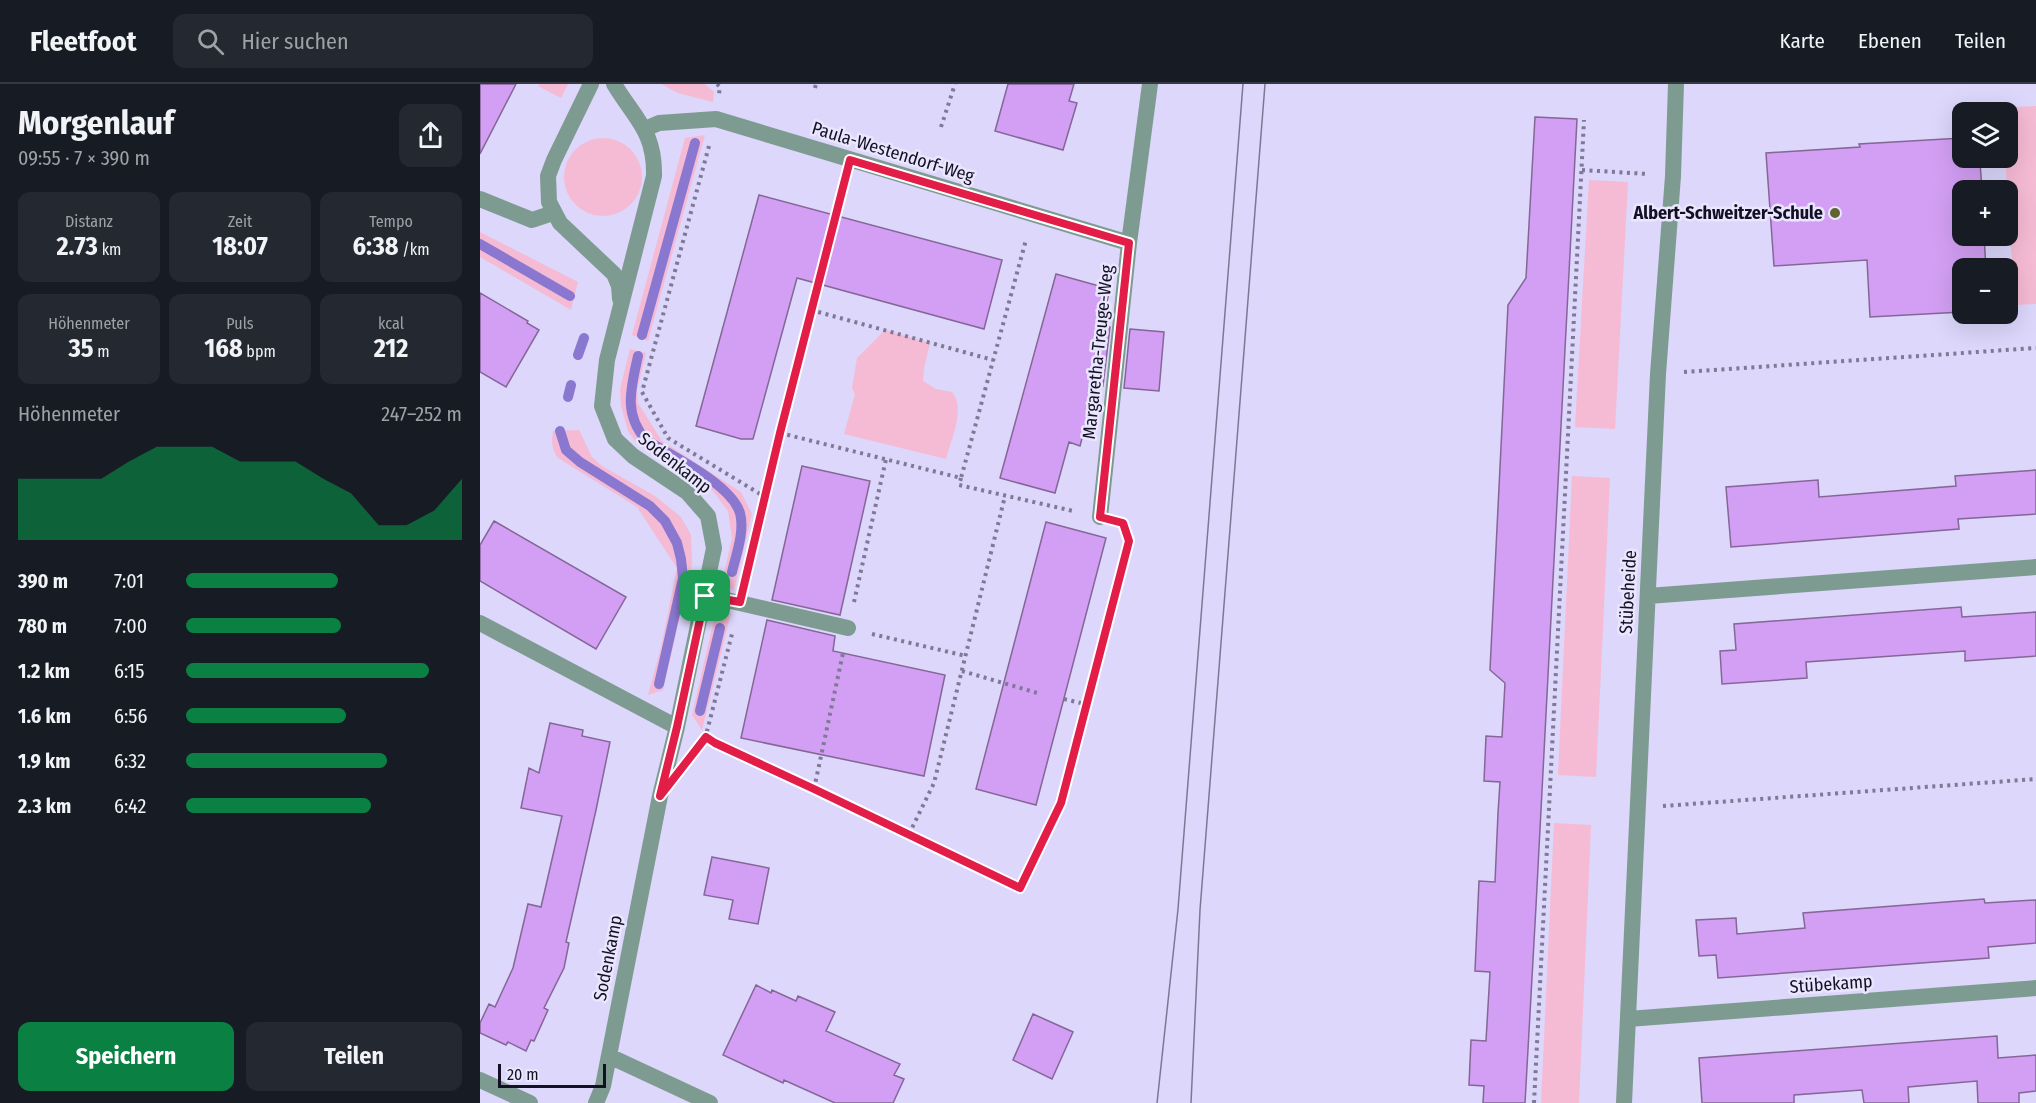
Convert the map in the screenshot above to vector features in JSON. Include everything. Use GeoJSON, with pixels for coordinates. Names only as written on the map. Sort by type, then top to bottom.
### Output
{"type":"FeatureCollection","features":[{"type":"Feature","properties":{"kind":"street"},"geometry":{"type":"LineString","coordinates":[[480,199],[532,220],[553,213],[549,202],[548,176],[591,84]]}},
{"type":"Feature","properties":{"kind":"street","name":"Sodenkamp"},"geometry":{"type":"LineString","coordinates":[[596,1103],[603,1086],[660,796],[677,727],[714,548],[708,516],[687,492],[633,456],[615,439],[602,406],[607,360],[654,176],[654,157],[650,139],[614,84]]}},
{"type":"Feature","properties":{"kind":"street","name":"Margaretha-Treuge-Weg"},"geometry":{"type":"LineString","coordinates":[[1100,517],[1129,243],[1150,84]]}},
{"type":"Feature","properties":{"kind":"street","name":"Stübeheide"},"geometry":{"type":"LineString","coordinates":[[1624,1103],[1658,374],[1673,176],[1676,84]]}},
{"type":"Feature","properties":{"kind":"street","name":"Paula-Westendorf-Weg"},"geometry":{"type":"LineString","coordinates":[[645,129],[659,123],[716,119],[1129,243]]}},
{"type":"Feature","properties":{"kind":"street","name":"Sodenkamp"},"geometry":{"type":"LineString","coordinates":[[553,213],[560,223],[614,274],[619,286],[621,303]]}},
{"type":"Feature","properties":{"kind":"street"},"geometry":{"type":"LineString","coordinates":[[1648,596],[2036,567]]}},
{"type":"Feature","properties":{"kind":"street"},"geometry":{"type":"LineString","coordinates":[[705,596],[848,628]]}},
{"type":"Feature","properties":{"kind":"street"},"geometry":{"type":"LineString","coordinates":[[480,623],[677,727]]}},
{"type":"Feature","properties":{"kind":"street","name":"Stübekamp"},"geometry":{"type":"LineString","coordinates":[[1628,1019],[2036,988]]}},
{"type":"Feature","properties":{"kind":"street"},"geometry":{"type":"LineString","coordinates":[[609,1056],[710,1103]]}},
{"type":"Feature","properties":{"kind":"street"},"geometry":{"type":"LineString","coordinates":[[480,1080],[530,1103]]}},
{"type":"Feature","properties":{"kind":"path"},"geometry":{"type":"LineString","coordinates":[[717,84],[720,87],[716,119],[642,392],[668,438],[765,497]]}},
{"type":"Feature","properties":{"kind":"path"},"geometry":{"type":"LineString","coordinates":[[941,127],[955,84]]}},
{"type":"Feature","properties":{"kind":"path"},"geometry":{"type":"LineString","coordinates":[[1534,1103],[1584,120]]}},
{"type":"Feature","properties":{"kind":"path"},"geometry":{"type":"LineString","coordinates":[[700,745],[706,737],[780,433],[850,160]]}},
{"type":"Feature","properties":{"kind":"path"},"geometry":{"type":"LineString","coordinates":[[1582,170],[1673,176]]}},
{"type":"Feature","properties":{"kind":"path"},"geometry":{"type":"LineString","coordinates":[[677,727],[706,737],[1020,888],[1061,803],[1129,541],[1123,523],[959,485],[1033,215]]}},
{"type":"Feature","properties":{"kind":"path"},"geometry":{"type":"LineString","coordinates":[[811,310],[993,360]]}},
{"type":"Feature","properties":{"kind":"path"},"geometry":{"type":"LineString","coordinates":[[1658,374],[2036,348]]}},
{"type":"Feature","properties":{"kind":"path"},"geometry":{"type":"LineString","coordinates":[[780,433],[961,478]]}},
{"type":"Feature","properties":{"kind":"path"},"geometry":{"type":"LineString","coordinates":[[909,834],[934,783],[1005,496]]}},
{"type":"Feature","properties":{"kind":"path"},"geometry":{"type":"LineString","coordinates":[[848,628],[966,656]]}},
{"type":"Feature","properties":{"kind":"path"},"geometry":{"type":"LineString","coordinates":[[962,671],[1041,694]]}},
{"type":"Feature","properties":{"kind":"path"},"geometry":{"type":"LineString","coordinates":[[1064,699],[1085,704]]}},
{"type":"Feature","properties":{"kind":"path"},"geometry":{"type":"LineString","coordinates":[[1638,808],[2036,779]]}},
{"type":"Feature","properties":{"kind":"shaded area"},"geometry":{"type":"Polygon","coordinates":[[[540,84],[568,84],[561,98],[538,86],[540,84]]]}},
{"type":"Feature","properties":{"kind":"shaded area"},"geometry":{"type":"Polygon","coordinates":[[[661,84],[705,84],[714,92],[713,102],[678,93],[661,84]]]}},
{"type":"Feature","properties":{"kind":"shaded area"},"geometry":{"type":"Polygon","coordinates":[[[2036,106],[2036,304],[2018,305],[2018,258],[2012,258],[2011,246],[2018,246],[2018,180],[2006,180],[2006,168],[2018,168],[2018,107],[2036,106]]]}},
{"type":"Feature","properties":{"kind":"shaded area"},"geometry":{"type":"Polygon","coordinates":[[[705,135],[648,341],[632,335],[685,138],[705,135]]]}},
{"type":"Feature","properties":{"kind":"shaded area"},"geometry":{"type":"Polygon","coordinates":[[[603,138],[618,141],[630,150],[639,162],[642,177],[639,192],[630,204],[618,213],[603,216],[588,213],[576,204],[567,192],[564,177],[567,162],[576,150],[588,141],[603,138]]]}},
{"type":"Feature","properties":{"kind":"shaded area"},"geometry":{"type":"Polygon","coordinates":[[[1589,180],[1628,182],[1615,429],[1575,427],[1589,180]]]}},
{"type":"Feature","properties":{"kind":"shaded area"},"geometry":{"type":"Polygon","coordinates":[[[480,232],[578,282],[571,310],[480,257],[480,232]]]}},
{"type":"Feature","properties":{"kind":"shaded area"},"geometry":{"type":"Polygon","coordinates":[[[885,330],[930,343],[923,381],[936,389],[952,392],[958,407],[956,424],[946,459],[844,434],[855,394],[852,388],[857,358],[885,330]]]}},
{"type":"Feature","properties":{"kind":"shaded area"},"geometry":{"type":"Polygon","coordinates":[[[630,349],[646,353],[637,390],[638,403],[662,441],[741,492],[752,514],[734,591],[722,582],[732,538],[728,511],[713,491],[638,445],[628,431],[621,406],[620,389],[630,349]]]}},
{"type":"Feature","properties":{"kind":"shaded area"},"geometry":{"type":"Polygon","coordinates":[[[579,430],[592,457],[602,466],[655,496],[681,517],[691,535],[692,564],[663,690],[648,695],[661,647],[677,568],[637,507],[558,458],[552,446],[553,431],[579,430]]]}},
{"type":"Feature","properties":{"kind":"shaded area"},"geometry":{"type":"Polygon","coordinates":[[[1572,476],[1610,478],[1596,777],[1558,775],[1572,476]]]}},
{"type":"Feature","properties":{"kind":"shaded area"},"geometry":{"type":"Polygon","coordinates":[[[718,613],[731,613],[702,730],[692,715],[714,619],[718,613]]]}},
{"type":"Feature","properties":{"kind":"shaded area"},"geometry":{"type":"Polygon","coordinates":[[[1554,823],[1591,825],[1579,1103],[1541,1103],[1554,823]]]}},
{"type":"Feature","properties":{"kind":"building"},"geometry":{"type":"Polygon","coordinates":[[[480,84],[516,84],[480,154],[480,84]]]}},
{"type":"Feature","properties":{"kind":"building"},"geometry":{"type":"Polygon","coordinates":[[[1008,84],[1074,84],[1069,101],[1077,103],[1063,150],[995,131],[1008,84]]]}},
{"type":"Feature","properties":{"kind":"building"},"geometry":{"type":"Polygon","coordinates":[[[1535,117],[1577,119],[1536,906],[1525,1103],[1483,1103],[1484,1086],[1469,1085],[1471,1040],[1486,1041],[1490,972],[1475,971],[1479,881],[1495,882],[1500,782],[1484,781],[1486,736],[1502,737],[1505,683],[1490,670],[1508,305],[1526,278],[1535,117]]]}},
{"type":"Feature","properties":{"kind":"building"},"geometry":{"type":"Polygon","coordinates":[[[1952,139],[1952,168],[1980,168],[1981,180],[1952,180],[1952,246],[1985,246],[1985,258],[1952,258],[1952,313],[1870,317],[1867,260],[1774,266],[1766,153],[1860,147],[1859,144],[1952,139]]]}},
{"type":"Feature","properties":{"kind":"building"},"geometry":{"type":"Polygon","coordinates":[[[759,195],[1002,260],[984,329],[797,278],[753,439],[741,439],[696,426],[759,195]]]}},
{"type":"Feature","properties":{"kind":"building"},"geometry":{"type":"Polygon","coordinates":[[[1056,274],[1110,289],[1101,326],[1110,327],[1103,386],[1096,385],[1080,446],[1069,442],[1055,493],[1000,478],[1056,274]]]}},
{"type":"Feature","properties":{"kind":"building"},"geometry":{"type":"Polygon","coordinates":[[[480,293],[539,330],[506,387],[480,372],[480,293]]]}},
{"type":"Feature","properties":{"kind":"building"},"geometry":{"type":"Polygon","coordinates":[[[1130,329],[1164,332],[1159,391],[1124,388],[1130,329]]]}},
{"type":"Feature","properties":{"kind":"building"},"geometry":{"type":"Polygon","coordinates":[[[802,466],[870,481],[840,615],[772,600],[802,466]]]}},
{"type":"Feature","properties":{"kind":"building"},"geometry":{"type":"Polygon","coordinates":[[[2036,470],[2036,514],[1958,519],[1959,529],[1731,547],[1726,487],[1818,480],[1819,497],[1956,486],[1955,476],[2036,470]]]}},
{"type":"Feature","properties":{"kind":"building"},"geometry":{"type":"Polygon","coordinates":[[[494,521],[626,597],[596,649],[480,581],[480,545],[494,521]]]}},
{"type":"Feature","properties":{"kind":"building"},"geometry":{"type":"Polygon","coordinates":[[[1046,522],[1106,538],[1036,805],[976,789],[1046,522]]]}},
{"type":"Feature","properties":{"kind":"building"},"geometry":{"type":"Polygon","coordinates":[[[1961,607],[1962,617],[2036,612],[2036,656],[1965,661],[1965,651],[1806,662],[1807,678],[1722,684],[1720,651],[1736,650],[1734,624],[1961,607]]]}},
{"type":"Feature","properties":{"kind":"building"},"geometry":{"type":"Polygon","coordinates":[[[767,620],[835,636],[833,651],[945,675],[924,776],[741,738],[767,620]]]}},
{"type":"Feature","properties":{"kind":"building"},"geometry":{"type":"Polygon","coordinates":[[[550,723],[583,730],[582,736],[610,742],[566,942],[569,943],[564,968],[544,1008],[548,1010],[534,1041],[531,1040],[526,1051],[508,1042],[506,1045],[480,1033],[480,1023],[489,1004],[495,1007],[513,968],[528,904],[541,907],[562,816],[521,808],[529,768],[539,773],[550,723]]]}},
{"type":"Feature","properties":{"kind":"building"},"geometry":{"type":"Polygon","coordinates":[[[712,857],[769,868],[758,924],[729,919],[733,900],[704,895],[712,857]]]}},
{"type":"Feature","properties":{"kind":"building"},"geometry":{"type":"Polygon","coordinates":[[[1984,899],[1985,903],[2036,900],[2036,943],[1988,947],[1989,958],[1718,978],[1716,955],[1699,956],[1696,920],[1736,918],[1737,934],[1805,928],[1803,913],[1984,899]]]}},
{"type":"Feature","properties":{"kind":"building"},"geometry":{"type":"Polygon","coordinates":[[[756,985],[771,993],[772,990],[796,1001],[798,996],[835,1012],[826,1031],[900,1064],[894,1075],[904,1079],[893,1103],[835,1103],[784,1080],[783,1083],[723,1055],[756,985]]]}},
{"type":"Feature","properties":{"kind":"building"},"geometry":{"type":"Polygon","coordinates":[[[1033,1014],[1073,1032],[1052,1079],[1013,1060],[1033,1014]]]}},
{"type":"Feature","properties":{"kind":"building"},"geometry":{"type":"Polygon","coordinates":[[[1997,1036],[1998,1058],[2036,1055],[2036,1091],[2019,1093],[2019,1103],[1978,1103],[1977,1081],[1908,1087],[1909,1103],[1864,1103],[1862,1090],[1794,1095],[1794,1103],[1702,1103],[1699,1058],[1997,1036]]]}},
{"type":"Feature","properties":{"kind":"waterway"},"geometry":{"type":"LineString","coordinates":[[642,335],[695,143]]}},
{"type":"Feature","properties":{"kind":"waterway"},"geometry":{"type":"LineString","coordinates":[[480,244],[570,296]]}},
{"type":"Feature","properties":{"kind":"waterway"},"geometry":{"type":"LineString","coordinates":[[578,355],[584,338]]}},
{"type":"Feature","properties":{"kind":"waterway"},"geometry":{"type":"LineString","coordinates":[[638,356],[631,400],[634,420],[639,430],[646,440],[713,481],[734,502],[740,513],[741,535],[732,572]]}},
{"type":"Feature","properties":{"kind":"waterway"},"geometry":{"type":"LineString","coordinates":[[568,397],[571,385]]}},
{"type":"Feature","properties":{"kind":"waterway"},"geometry":{"type":"LineString","coordinates":[[560,431],[566,450],[580,462],[650,506],[665,521],[677,543],[683,578],[659,684]]}},
{"type":"Feature","properties":{"kind":"waterway"},"geometry":{"type":"LineString","coordinates":[[700,711],[720,628]]}},
{"type":"Feature","properties":{"kind":"tram line"},"geometry":{"type":"LineString","coordinates":[[1157,1103],[1178,909],[1243,84]]}},
{"type":"Feature","properties":{"kind":"tram line"},"geometry":{"type":"LineString","coordinates":[[1191,1103],[1200,910],[1265,84]]}},
{"type":"Feature","properties":{"kind":"place","name":"Albert-Schweitzer-Schule"},"geometry":{"type":"Point","coordinates":[1835,213]}},
{"type":"Feature","properties":{"kind":"route"},"geometry":{"type":"LineString","coordinates":[[850,160],[1129,243],[1100,517],[1123,523],[1129,541],[1061,803],[1020,888],[706,737],[660,796],[705,596],[740,602],[741,599],[780,433],[850,160]]}}]}
